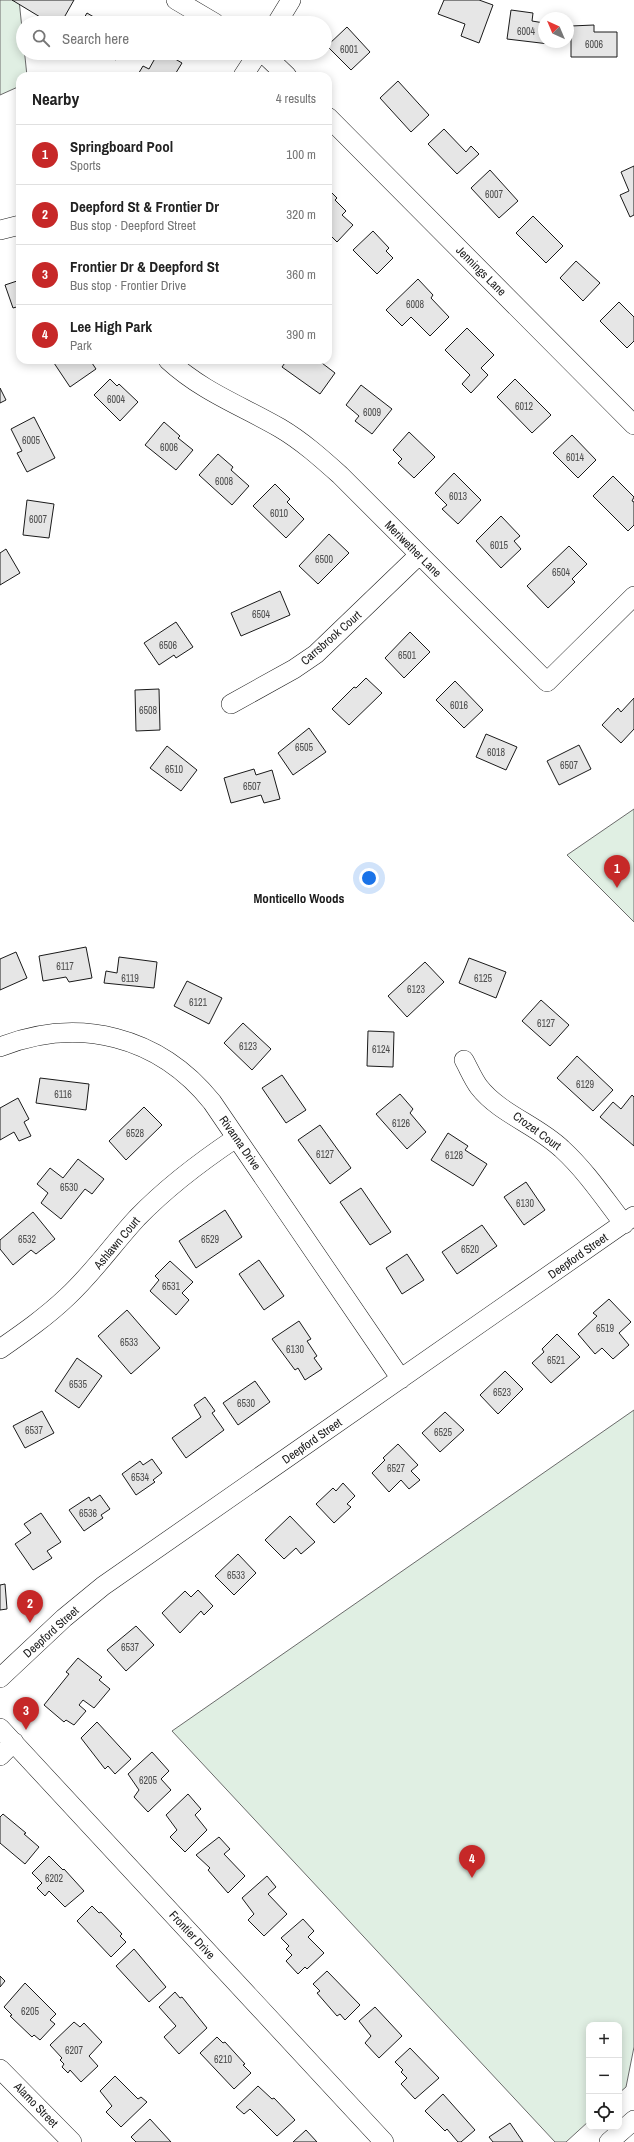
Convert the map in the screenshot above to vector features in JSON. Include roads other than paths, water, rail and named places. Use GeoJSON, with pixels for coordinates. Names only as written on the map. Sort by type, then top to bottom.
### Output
{"type":"FeatureCollection","features":[{"type":"Feature","properties":{"kind":"street"},"geometry":{"type":"LineString","coordinates":[[176,0],[203,16]]}},
{"type":"Feature","properties":{"kind":"street"},"geometry":{"type":"LineString","coordinates":[[281,16],[291,0]]}},
{"type":"Feature","properties":{"kind":"street"},"geometry":{"type":"LineString","coordinates":[[246,72],[253,60]]}},
{"type":"Feature","properties":{"kind":"street"},"geometry":{"type":"LineString","coordinates":[[271,60],[283,72]]}},
{"type":"Feature","properties":{"kind":"street","name":"Jennings Lane"},"geometry":{"type":"LineString","coordinates":[[332,121],[634,425]]}},
{"type":"Feature","properties":{"kind":"street"},"geometry":{"type":"LineString","coordinates":[[0,230],[16,226]]}},
{"type":"Feature","properties":{"kind":"street","name":"Meriwether Lane"},"geometry":{"type":"LineString","coordinates":[[173,364],[205,388],[280,428],[312,450],[340,475],[547,682],[634,596]]}},
{"type":"Feature","properties":{"kind":"street","name":"Carrsbrook Court"},"geometry":{"type":"LineString","coordinates":[[231,704],[294,669],[316,654],[419,555]]}},
{"type":"Feature","properties":{"kind":"street","name":"Rivanna Drive"},"geometry":{"type":"LineString","coordinates":[[0,1047],[34,1036],[69,1032],[110,1036],[132,1043],[153,1053],[188,1077],[212,1102],[401,1379]]}},
{"type":"Feature","properties":{"kind":"street","name":"Crozet Court"},"geometry":{"type":"LineString","coordinates":[[464,1060],[479,1087],[497,1103],[562,1148],[629,1220]]}},
{"type":"Feature","properties":{"kind":"street","name":"Ashlawn Court"},"geometry":{"type":"LineString","coordinates":[[0,1349],[41,1319],[67,1297],[95,1269],[136,1219],[167,1189],[204,1160],[236,1138]]}},
{"type":"Feature","properties":{"kind":"street","name":"Deepford Street"},"geometry":{"type":"LineString","coordinates":[[0,1678],[64,1618],[103,1586],[629,1220]]}},
{"type":"Feature","properties":{"kind":"street","name":"Frontier Drive"},"geometry":{"type":"LineString","coordinates":[[0,1728],[384,2142]]}},
{"type":"Feature","properties":{"kind":"street"},"geometry":{"type":"LineString","coordinates":[[0,1756],[14,1742]]}},
{"type":"Feature","properties":{"kind":"street","name":"Alamo Street"},"geometry":{"type":"LineString","coordinates":[[0,2069],[72,2142]]}},
{"type":"Feature","properties":{"kind":"street"},"geometry":{"type":"LineString","coordinates":[[610,2142],[634,2120]]}},
{"type":"Feature","properties":{"kind":"place","name":"Springboard Pool"},"geometry":{"type":"Point","coordinates":[617,888]}},
{"type":"Feature","properties":{"kind":"place","name":"Deepford St & Frontier Dr"},"geometry":{"type":"Point","coordinates":[30,1623]}},
{"type":"Feature","properties":{"kind":"place","name":"Frontier Dr & Deepford St"},"geometry":{"type":"Point","coordinates":[26,1730]}},
{"type":"Feature","properties":{"kind":"place","name":"Lee High Park"},"geometry":{"type":"Point","coordinates":[472,1878]}},
{"type":"Feature","properties":{"kind":"district","name":"Monticello Woods"},"geometry":{"type":"Point","coordinates":[299,898]}}]}
